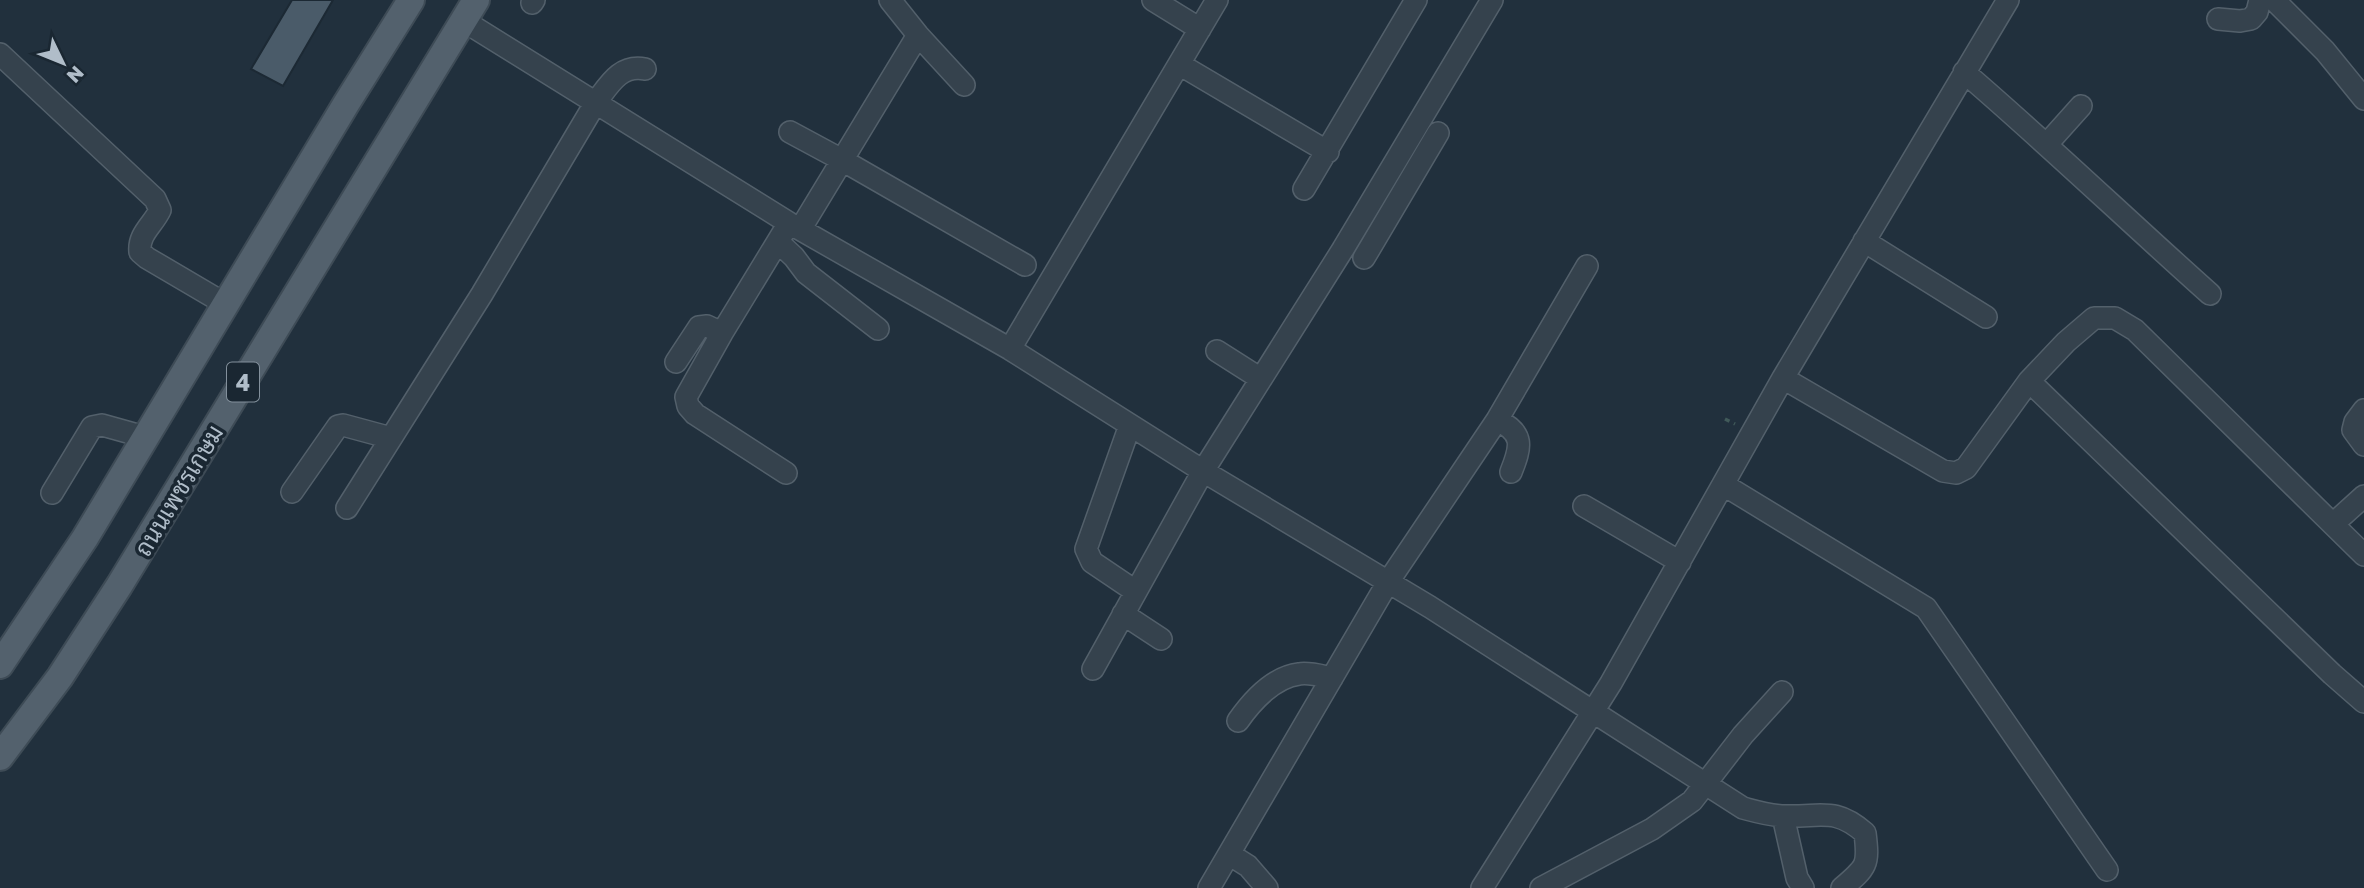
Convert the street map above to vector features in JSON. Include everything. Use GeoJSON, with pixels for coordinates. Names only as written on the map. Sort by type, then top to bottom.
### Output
{"type":"FeatureCollection","features":[{"type":"Feature","properties":{"kind":"main road","name":"4"},"geometry":{"type":"LineString","coordinates":[[0,665],[85,538],[411,0]]}},
{"type":"Feature","properties":{"kind":"main road","name":"ถนนเพชรเกษม"},"geometry":{"type":"LineString","coordinates":[[0,757],[60,677],[119,586],[470,10]]}},
{"type":"Feature","properties":{"kind":"street"},"geometry":{"type":"LineString","coordinates":[[891,0],[918,35],[964,85]]}},
{"type":"Feature","properties":{"kind":"street"},"geometry":{"type":"LineString","coordinates":[[1153,0],[1200,29]]}},
{"type":"Feature","properties":{"kind":"street"},"geometry":{"type":"LineString","coordinates":[[1010,349],[1217,0]]}},
{"type":"Feature","properties":{"kind":"street"},"geometry":{"type":"LineString","coordinates":[[1304,189],[1416,0]]}},
{"type":"Feature","properties":{"kind":"street"},"geometry":{"type":"LineString","coordinates":[[1093,670],[1203,471],[1370,205],[1492,0]]}},
{"type":"Feature","properties":{"kind":"street"},"geometry":{"type":"LineString","coordinates":[[1482,888],[1592,713],[1783,378],[2008,0]]}},
{"type":"Feature","properties":{"kind":"street"},"geometry":{"type":"LineString","coordinates":[[2218,19],[2240,22],[2251,19],[2257,12],[2260,0]]}},
{"type":"Feature","properties":{"kind":"street"},"geometry":{"type":"LineString","coordinates":[[2274,0],[2325,51],[2364,99]]}},
{"type":"Feature","properties":{"kind":"street"},"geometry":{"type":"LineString","coordinates":[[470,10],[596,102],[795,225],[1010,349],[1203,471],[1388,582],[1742,807],[1767,815],[1826,814],[1851,821],[1865,833],[1868,858],[1858,874],[1842,888]]}},
{"type":"Feature","properties":{"kind":"street"},"geometry":{"type":"LineString","coordinates":[[786,473],[695,414],[688,406],[686,397],[778,242],[795,225],[842,160],[918,35]]}},
{"type":"Feature","properties":{"kind":"street"},"geometry":{"type":"LineString","coordinates":[[0,54],[155,199],[160,210],[139,243],[140,252],[227,304]]}},
{"type":"Feature","properties":{"kind":"street"},"geometry":{"type":"LineString","coordinates":[[1180,64],[1328,152]]}},
{"type":"Feature","properties":{"kind":"street"},"geometry":{"type":"LineString","coordinates":[[347,508],[482,294],[596,102],[614,78],[629,68],[645,69]]}},
{"type":"Feature","properties":{"kind":"street"},"geometry":{"type":"LineString","coordinates":[[1964,72],[2210,293]]}},
{"type":"Feature","properties":{"kind":"street"},"geometry":{"type":"LineString","coordinates":[[2047,144],[2081,106]]}},
{"type":"Feature","properties":{"kind":"street"},"geometry":{"type":"LineString","coordinates":[[790,132],[1025,265]]}},
{"type":"Feature","properties":{"kind":"street"},"geometry":{"type":"LineString","coordinates":[[1364,258],[1438,134]]}},
{"type":"Feature","properties":{"kind":"street"},"geometry":{"type":"LineString","coordinates":[[1370,205],[1388,216]]}},
{"type":"Feature","properties":{"kind":"street"},"geometry":{"type":"LineString","coordinates":[[1864,241],[1986,317]]}},
{"type":"Feature","properties":{"kind":"street"},"geometry":{"type":"LineString","coordinates":[[778,242],[806,273],[878,329]]}},
{"type":"Feature","properties":{"kind":"street"},"geometry":{"type":"LineString","coordinates":[[1209,888],[1388,582],[1497,420],[1587,265]]}},
{"type":"Feature","properties":{"kind":"street"},"geometry":{"type":"LineString","coordinates":[[1783,378],[1943,471],[1956,472],[1966,468],[2029,380],[2094,317],[2115,318],[2134,330],[2364,555]]}},
{"type":"Feature","properties":{"kind":"street"},"geometry":{"type":"LineString","coordinates":[[676,362],[697,328],[703,326],[722,333]]}},
{"type":"Feature","properties":{"kind":"street"},"geometry":{"type":"LineString","coordinates":[[1217,351],[1261,379]]}},
{"type":"Feature","properties":{"kind":"street"},"geometry":{"type":"LineString","coordinates":[[2029,380],[2364,702]]}},
{"type":"Feature","properties":{"kind":"street"},"geometry":{"type":"LineString","coordinates":[[2364,410],[2355,422],[2353,430],[2364,445]]}},
{"type":"Feature","properties":{"kind":"street"},"geometry":{"type":"LineString","coordinates":[[1497,420],[1510,426],[1518,436],[1520,450],[1511,472]]}},
{"type":"Feature","properties":{"kind":"street"},"geometry":{"type":"LineString","coordinates":[[52,493],[92,427],[102,425],[145,437]]}},
{"type":"Feature","properties":{"kind":"street"},"geometry":{"type":"LineString","coordinates":[[1130,425],[1086,549],[1092,562],[1135,591]]}},
{"type":"Feature","properties":{"kind":"street"},"geometry":{"type":"LineString","coordinates":[[292,492],[338,426],[391,438]]}},
{"type":"Feature","properties":{"kind":"street"},"geometry":{"type":"LineString","coordinates":[[1724,485],[1926,608],[2107,870]]}},
{"type":"Feature","properties":{"kind":"street"},"geometry":{"type":"LineString","coordinates":[[2333,524],[2364,496]]}},
{"type":"Feature","properties":{"kind":"street"},"geometry":{"type":"LineString","coordinates":[[1584,506],[1680,562]]}},
{"type":"Feature","properties":{"kind":"street"},"geometry":{"type":"LineString","coordinates":[[1122,614],[1161,639]]}},
{"type":"Feature","properties":{"kind":"street"},"geometry":{"type":"LineString","coordinates":[[1238,721],[1277,681],[1299,674],[1332,678]]}},
{"type":"Feature","properties":{"kind":"street"},"geometry":{"type":"LineString","coordinates":[[1541,888],[1652,829],[1692,801],[1743,735],[1782,692]]}},
{"type":"Feature","properties":{"kind":"street"},"geometry":{"type":"LineString","coordinates":[[1783,816],[1797,878],[1803,888]]}},
{"type":"Feature","properties":{"kind":"street"},"geometry":{"type":"LineString","coordinates":[[1229,854],[1248,866],[1267,888]]}},
{"type":"Feature","properties":{"kind":"building"},"geometry":{"type":"Polygon","coordinates":[[[292,0],[333,0],[283,86],[251,69],[292,0]]]}}]}
